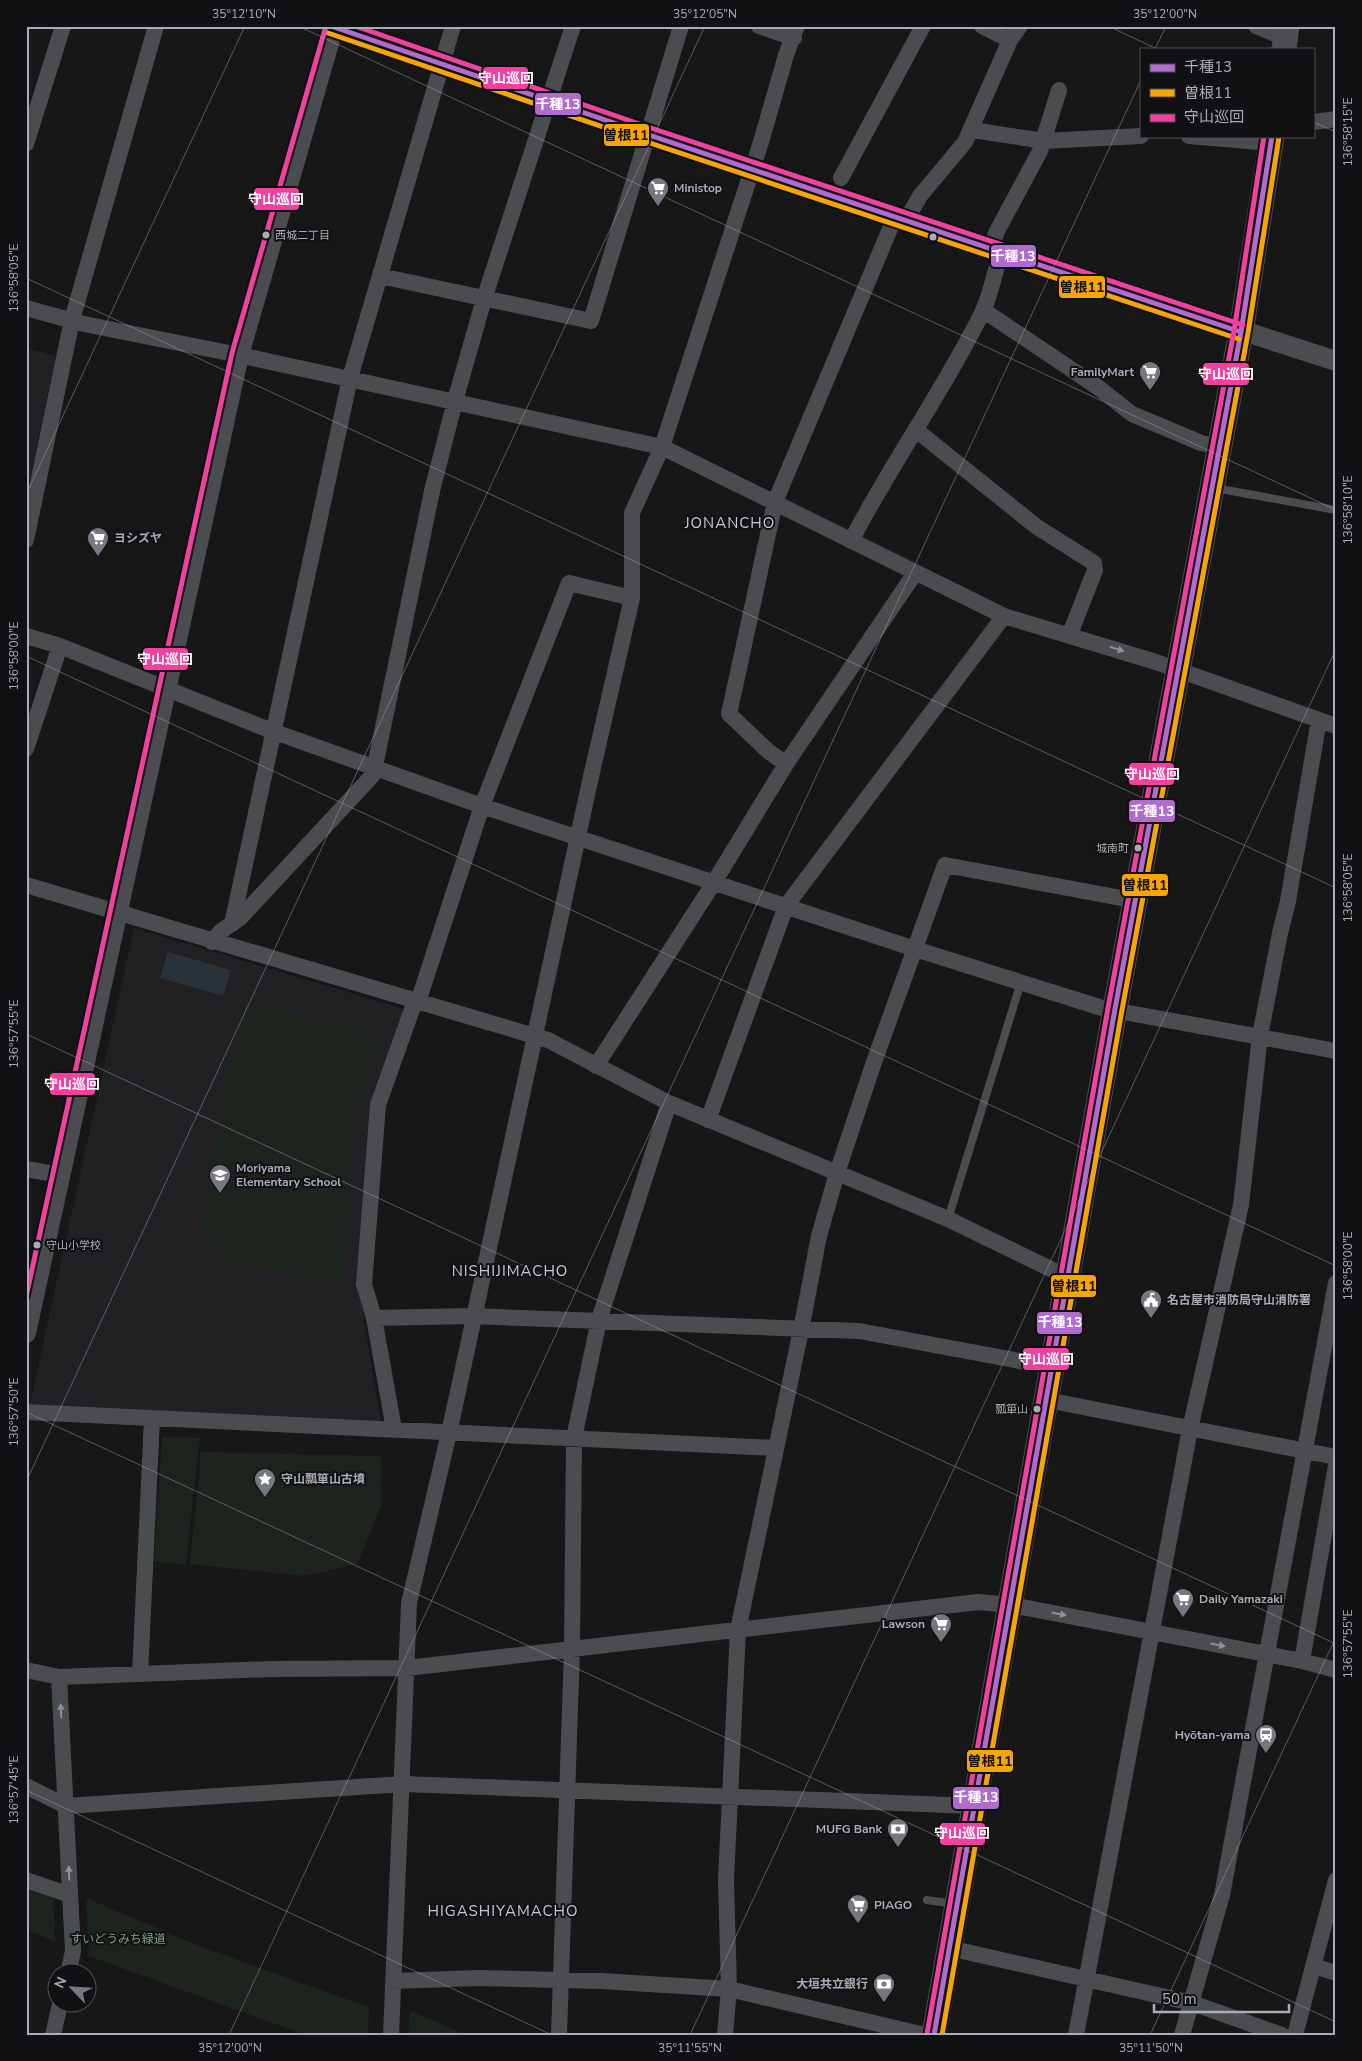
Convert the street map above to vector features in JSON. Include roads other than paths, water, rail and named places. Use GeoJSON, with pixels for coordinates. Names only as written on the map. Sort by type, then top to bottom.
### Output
{"type":"FeatureCollection","features":[{"type":"Feature","properties":{"kind":"main road"},"geometry":{"type":"LineString","coordinates":[[934,2035],[1115,1009],[1137,901],[1211,487],[1241,332],[1271,140]]}},
{"type":"Feature","properties":{"kind":"street"},"geometry":{"type":"LineString","coordinates":[[26,144],[63,26]]}},
{"type":"Feature","properties":{"kind":"street"},"geometry":{"type":"LineString","coordinates":[[26,540],[72,320],[156,26]]}},
{"type":"Feature","properties":{"kind":"street"},"geometry":{"type":"LineString","coordinates":[[232,924],[272,731],[350,378],[453,26]]}},
{"type":"Feature","properties":{"kind":"street"},"geometry":{"type":"LineString","coordinates":[[212,942],[240,918],[372,776],[432,491],[455,401],[484,299],[573,26]]}},
{"type":"Feature","properties":{"kind":"street"},"geometry":{"type":"LineString","coordinates":[[380,276],[591,321],[681,26]]}},
{"type":"Feature","properties":{"kind":"street"},"geometry":{"type":"LineString","coordinates":[[391,2035],[403,1784],[409,1603],[632,598],[632,513],[662,447],[781,77],[786,55],[796,32],[759,26]]}},
{"type":"Feature","properties":{"kind":"street"},"geometry":{"type":"LineString","coordinates":[[841,178],[923,26]]}},
{"type":"Feature","properties":{"kind":"street"},"geometry":{"type":"LineString","coordinates":[[982,26],[1010,40]]}},
{"type":"Feature","properties":{"kind":"street"},"geometry":{"type":"LineString","coordinates":[[786,764],[768,751],[729,714],[775,502],[901,218],[965,142],[972,130],[1010,40],[1020,26]]}},
{"type":"Feature","properties":{"kind":"street"},"geometry":{"type":"LineString","coordinates":[[1256,26],[1285,38]]}},
{"type":"Feature","properties":{"kind":"street"},"geometry":{"type":"LineString","coordinates":[[26,1333],[239,355],[333,27],[996,251],[1241,332],[1336,361]]}},
{"type":"Feature","properties":{"kind":"street"},"geometry":{"type":"LineString","coordinates":[[851,540],[876,493],[916,430],[983,310],[996,251],[996,233],[1044,141],[1060,90]]}},
{"type":"Feature","properties":{"kind":"street"},"geometry":{"type":"LineString","coordinates":[[1314,122],[1336,119]]}},
{"type":"Feature","properties":{"kind":"street"},"geometry":{"type":"LineString","coordinates":[[972,130],[1044,141],[1140,136]]}},
{"type":"Feature","properties":{"kind":"street"},"geometry":{"type":"LineString","coordinates":[[1230,138],[1271,140]]}},
{"type":"Feature","properties":{"kind":"street"},"geometry":{"type":"LineString","coordinates":[[26,308],[72,320],[350,378],[662,447],[1004,616],[1070,634],[1178,669],[1336,726]]}},
{"type":"Feature","properties":{"kind":"street"},"geometry":{"type":"LineString","coordinates":[[983,310],[1099,388],[1132,414],[1201,443],[1219,448]]}},
{"type":"Feature","properties":{"kind":"street"},"geometry":{"type":"LineString","coordinates":[[916,430],[1037,528],[1094,564],[1095,570],[1070,634]]}},
{"type":"Feature","properties":{"kind":"street"},"geometry":{"type":"LineString","coordinates":[[596,1066],[713,884],[786,764],[915,573]]}},
{"type":"Feature","properties":{"kind":"street"},"geometry":{"type":"LineString","coordinates":[[394,1429],[374,1318],[364,1284],[378,1105],[417,1002],[482,806],[569,583],[632,598]]}},
{"type":"Feature","properties":{"kind":"street"},"geometry":{"type":"LineString","coordinates":[[708,1120],[786,906],[1004,616]]}},
{"type":"Feature","properties":{"kind":"street"},"geometry":{"type":"LineString","coordinates":[[26,636],[60,646],[166,691],[272,731],[375,766],[482,806],[713,884],[915,949],[1102,1008],[1336,1050]]}},
{"type":"Feature","properties":{"kind":"street"},"geometry":{"type":"LineString","coordinates":[[26,749],[60,646]]}},
{"type":"Feature","properties":{"kind":"street"},"geometry":{"type":"LineString","coordinates":[[1076,2035],[1190,1429],[1241,1205],[1260,1036],[1288,901],[1319,720]]}},
{"type":"Feature","properties":{"kind":"street"},"geometry":{"type":"LineString","coordinates":[[725,2035],[729,1989],[726,1880],[738,1630],[819,1236],[837,1172],[915,949],[946,865],[1137,901]]}},
{"type":"Feature","properties":{"kind":"street"},"geometry":{"type":"LineString","coordinates":[[26,885],[212,942],[417,1002],[430,1004],[548,1040],[669,1103],[948,1219],[1069,1278]]}},
{"type":"Feature","properties":{"kind":"street"},"geometry":{"type":"LineString","coordinates":[[559,2035],[572,1649],[574,1438],[599,1320],[669,1103]]}},
{"type":"Feature","properties":{"kind":"street"},"geometry":{"type":"LineString","coordinates":[[26,1169],[60,1175]]}},
{"type":"Feature","properties":{"kind":"street"},"geometry":{"type":"LineString","coordinates":[[1182,2035],[1222,1895],[1336,1283]]}},
{"type":"Feature","properties":{"kind":"street"},"geometry":{"type":"LineString","coordinates":[[374,1318],[472,1316],[859,1331],[1052,1367]]}},
{"type":"Feature","properties":{"kind":"street"},"geometry":{"type":"LineString","coordinates":[[1047,1400],[1336,1457]]}},
{"type":"Feature","properties":{"kind":"street"},"geometry":{"type":"LineString","coordinates":[[26,1412],[776,1448]]}},
{"type":"Feature","properties":{"kind":"street"},"geometry":{"type":"LineString","coordinates":[[140,1674],[152,1419]]}},
{"type":"Feature","properties":{"kind":"street"},"geometry":{"type":"LineString","coordinates":[[1302,1661],[1336,1466]]}},
{"type":"Feature","properties":{"kind":"street"},"geometry":{"type":"LineString","coordinates":[[26,1670],[60,1677],[271,1668],[407,1668],[978,1602],[1011,1605],[1302,1661],[1336,1670]]}},
{"type":"Feature","properties":{"kind":"street"},"geometry":{"type":"LineString","coordinates":[[60,1677],[73,1952],[70,1964]]}},
{"type":"Feature","properties":{"kind":"street"},"geometry":{"type":"LineString","coordinates":[[26,1786],[66,1806],[403,1784],[975,1806]]}},
{"type":"Feature","properties":{"kind":"street"},"geometry":{"type":"LineString","coordinates":[[26,1880],[70,1895]]}},
{"type":"Feature","properties":{"kind":"street"},"geometry":{"type":"LineString","coordinates":[[1295,2035],[1336,1880]]}},
{"type":"Feature","properties":{"kind":"street"},"geometry":{"type":"LineString","coordinates":[[949,1948],[1192,2004],[1282,2035]]}},
{"type":"Feature","properties":{"kind":"street"},"geometry":{"type":"LineString","coordinates":[[1314,1966],[1336,1973]]}},
{"type":"Feature","properties":{"kind":"street"},"geometry":{"type":"LineString","coordinates":[[393,1981],[479,1978],[562,1980],[729,1989],[925,2035]]}},
{"type":"Feature","properties":{"kind":"street"},"geometry":{"type":"LineString","coordinates":[[53,2035],[58,2014]]}},
{"type":"Feature","properties":{"kind":"lane"},"geometry":{"type":"LineString","coordinates":[[1211,487],[1336,510]]}},
{"type":"Feature","properties":{"kind":"lane"},"geometry":{"type":"LineString","coordinates":[[948,1219],[1021,981]]}},
{"type":"Feature","properties":{"kind":"lane"},"geometry":{"type":"LineString","coordinates":[[927,1900],[957,1904]]}},
{"type":"Feature","properties":{"kind":"place","name":"Ministop"},"geometry":{"type":"Point","coordinates":[658,207]}},
{"type":"Feature","properties":{"kind":"place","name":"西城二丁目"},"geometry":{"type":"Point","coordinates":[266,235]}},
{"type":"Feature","properties":{"kind":"place","name":"FamilyMart"},"geometry":{"type":"Point","coordinates":[1150,391]}},
{"type":"Feature","properties":{"kind":"place","name":"ヨシズヤ"},"geometry":{"type":"Point","coordinates":[98,557]}},
{"type":"Feature","properties":{"kind":"place","name":"城南町"},"geometry":{"type":"Point","coordinates":[1138,848]}},
{"type":"Feature","properties":{"kind":"place","name":"Moriyama Elementary School"},"geometry":{"type":"Point","coordinates":[220,1194]}},
{"type":"Feature","properties":{"kind":"place","name":"守山小学校"},"geometry":{"type":"Point","coordinates":[37,1245]}},
{"type":"Feature","properties":{"kind":"place","name":"名古屋市消防局守山消防署"},"geometry":{"type":"Point","coordinates":[1151,1319]}},
{"type":"Feature","properties":{"kind":"place","name":"瓢箪山"},"geometry":{"type":"Point","coordinates":[1037,1409]}},
{"type":"Feature","properties":{"kind":"place","name":"守山瓢箪山古墳"},"geometry":{"type":"Point","coordinates":[265,1498]}},
{"type":"Feature","properties":{"kind":"place","name":"Daily Yamazaki"},"geometry":{"type":"Point","coordinates":[1183,1618]}},
{"type":"Feature","properties":{"kind":"place","name":"Lawson"},"geometry":{"type":"Point","coordinates":[941,1643]}},
{"type":"Feature","properties":{"kind":"place","name":"Hyōtan-yama"},"geometry":{"type":"Point","coordinates":[1266,1754]}},
{"type":"Feature","properties":{"kind":"place","name":"MUFG Bank"},"geometry":{"type":"Point","coordinates":[898,1848]}},
{"type":"Feature","properties":{"kind":"place","name":"PIAGO"},"geometry":{"type":"Point","coordinates":[858,1924]}},
{"type":"Feature","properties":{"kind":"place","name":"大垣共立銀行"},"geometry":{"type":"Point","coordinates":[884,2003]}},
{"type":"Feature","properties":{"kind":"district","name":"JONANCHO"},"geometry":{"type":"Point","coordinates":[730,523]}},
{"type":"Feature","properties":{"kind":"district","name":"NISHIJIMACHO"},"geometry":{"type":"Point","coordinates":[510,1271]}},
{"type":"Feature","properties":{"kind":"district","name":"HIGASHIYAMACHO"},"geometry":{"type":"Point","coordinates":[503,1911]}},
{"type":"Feature","properties":{"kind":"park label","name":"すいどうみち緑道"},"geometry":{"type":"Point","coordinates":[118,1939]}}]}
